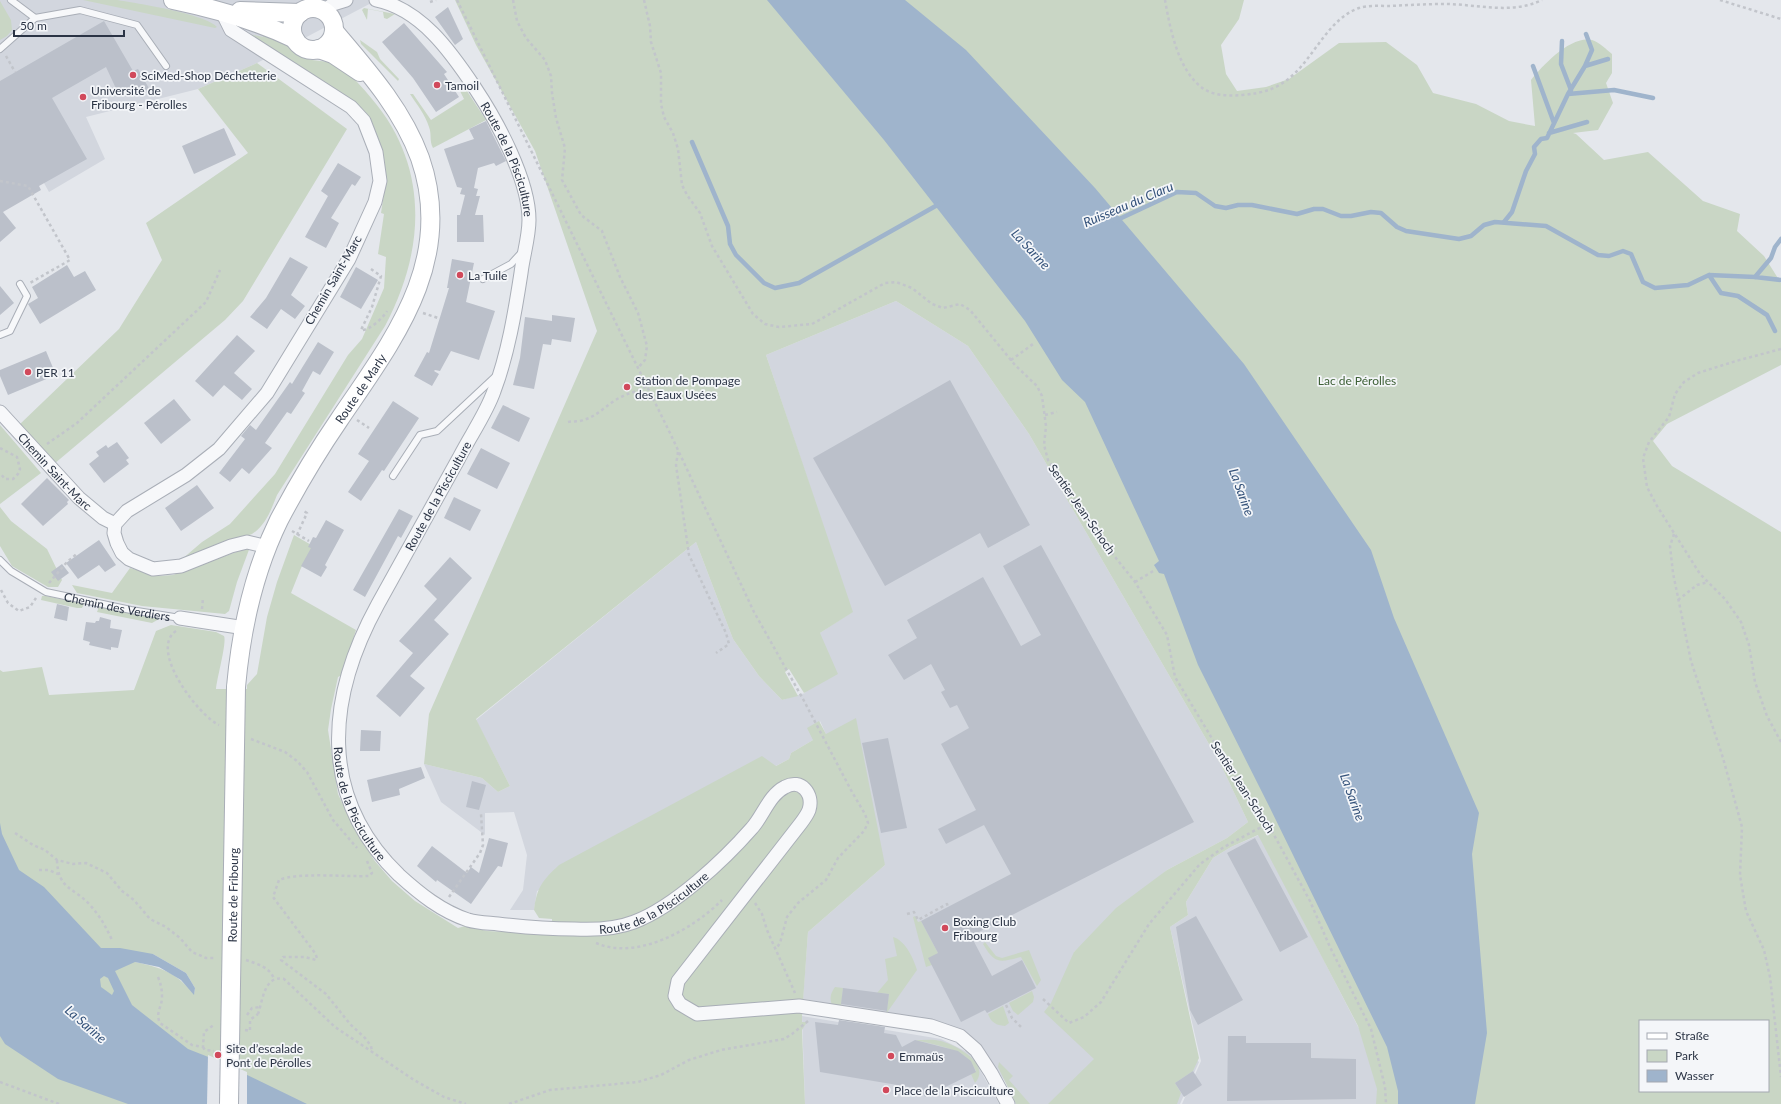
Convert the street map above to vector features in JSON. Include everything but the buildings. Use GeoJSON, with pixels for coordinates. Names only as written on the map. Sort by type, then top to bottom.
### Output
{"type":"FeatureCollection","features":[{"type":"Feature","properties":{"kind":"main road"},"geometry":{"type":"LineString","coordinates":[[173,0],[221,10],[261,24],[295,39],[303,47],[308,49],[320,49],[329,42],[334,31],[332,20],[324,11],[314,8],[300,13],[221,10]]}},
{"type":"Feature","properties":{"kind":"main road"},"geometry":{"type":"LineString","coordinates":[[295,39],[292,28],[293,22],[300,13]]}},
{"type":"Feature","properties":{"kind":"main road","name":"Route de Marly"},"geometry":{"type":"LineString","coordinates":[[236,686],[244,628],[251,599],[268,547],[278,523],[310,465],[396,334],[411,305],[422,272],[430,224],[426,181],[411,135],[404,122],[370,74],[334,31]]}},
{"type":"Feature","properties":{"kind":"main road","name":"Route de Marly"},"geometry":{"type":"LineString","coordinates":[[320,49],[351,64],[381,90]]}},
{"type":"Feature","properties":{"kind":"main road","name":"Route de Fribourg"},"geometry":{"type":"LineString","coordinates":[[229,1104],[236,686]]}},
{"type":"Feature","properties":{"kind":"street"},"geometry":{"type":"LineString","coordinates":[[324,11],[333,4],[346,0]]}},
{"type":"Feature","properties":{"kind":"street","name":"Route de la Pisciculture"},"geometry":{"type":"LineString","coordinates":[[376,0],[405,10],[430,30],[466,74],[488,107],[520,176],[529,221],[515,308],[494,394],[369,621],[344,685],[338,731],[340,769],[349,801],[369,840],[388,864],[418,893],[447,911],[472,921],[574,930],[619,925],[632,923],[651,914],[677,897],[725,856],[756,825],[780,790],[787,785],[794,784],[803,786],[807,790],[810,799],[809,809],[801,823],[678,981],[675,996],[680,1004],[697,1014],[799,1006],[931,1026],[960,1036],[976,1050],[1008,1104]]}},
{"type":"Feature","properties":{"kind":"street","name":"Chemin Saint-Marc"},"geometry":{"type":"LineString","coordinates":[[0,412],[79,498],[103,518],[115,524],[127,511],[203,463],[219,449],[267,393],[348,259],[375,202],[380,182],[376,152],[364,121],[351,107],[231,30],[221,10]]}},
{"type":"Feature","properties":{"kind":"street"},"geometry":{"type":"LineString","coordinates":[[115,524],[114,533],[117,544],[122,553],[140,565],[153,569],[181,566],[247,542],[268,547]]}},
{"type":"Feature","properties":{"kind":"street","name":"Chemin des Verdiers"},"geometry":{"type":"LineString","coordinates":[[180,618],[244,628]]}},
{"type":"Feature","properties":{"kind":"lane"},"geometry":{"type":"LineString","coordinates":[[11,0],[35,18]]}},
{"type":"Feature","properties":{"kind":"lane"},"geometry":{"type":"LineString","coordinates":[[0,49],[35,18],[80,10],[137,25],[166,66]]}},
{"type":"Feature","properties":{"kind":"lane"},"geometry":{"type":"LineString","coordinates":[[483,279],[511,264],[524,250]]}},
{"type":"Feature","properties":{"kind":"lane"},"geometry":{"type":"LineString","coordinates":[[0,334],[10,331],[27,296],[21,286]]}},
{"type":"Feature","properties":{"kind":"lane"},"geometry":{"type":"LineString","coordinates":[[393,476],[420,435],[437,431],[500,372]]}},
{"type":"Feature","properties":{"kind":"lane","name":"Chemin des Verdiers"},"geometry":{"type":"LineString","coordinates":[[0,560],[11,571],[46,592],[131,610],[180,618]]}},
{"type":"Feature","properties":{"kind":"path"},"geometry":{"type":"LineString","coordinates":[[430,2],[436,0]]}},
{"type":"Feature","properties":{"kind":"path"},"geometry":{"type":"LineString","coordinates":[[457,0],[647,386],[754,612],[865,814],[868,823],[864,831],[841,854],[826,880],[798,903],[787,917],[780,943],[776,949]]}},
{"type":"Feature","properties":{"kind":"path"},"geometry":{"type":"LineString","coordinates":[[513,0],[517,21],[526,38],[544,60],[551,76],[556,118],[565,148],[562,180],[581,215],[602,231],[620,277],[638,313],[647,346],[645,360],[638,368]]}},
{"type":"Feature","properties":{"kind":"path","name":"Sentier Jean-Schoch"},"geometry":{"type":"LineString","coordinates":[[644,0],[650,26],[651,42],[661,73],[660,104],[664,117],[673,133],[678,149],[682,185],[687,195],[700,213],[712,246],[753,314],[765,324],[803,326],[812,324],[872,288],[884,283],[896,282],[912,288],[932,304],[943,308],[960,304],[970,310],[1011,360],[1037,386],[1042,396],[1046,426],[1044,445],[1048,460],[1096,533],[1135,582],[1168,635],[1175,677],[1252,805],[1273,833],[1310,901],[1330,948],[1371,1029],[1385,1087],[1386,1104]]}},
{"type":"Feature","properties":{"kind":"path"},"geometry":{"type":"LineString","coordinates":[[1165,0],[1173,40],[1186,70],[1204,89],[1226,96],[1263,93],[1279,86],[1294,74],[1341,18],[1360,7],[1444,4],[1509,9],[1531,5],[1542,0]]}},
{"type":"Feature","properties":{"kind":"path"},"geometry":{"type":"LineString","coordinates":[[1720,0],[1781,19]]}},
{"type":"Feature","properties":{"kind":"path"},"geometry":{"type":"LineString","coordinates":[[8,59],[15,72]]}},
{"type":"Feature","properties":{"kind":"path"},"geometry":{"type":"LineString","coordinates":[[0,182],[28,186],[70,260],[21,286]]}},
{"type":"Feature","properties":{"kind":"path"},"geometry":{"type":"LineString","coordinates":[[371,269],[381,276],[372,307],[361,330],[366,330],[382,319],[386,311]]}},
{"type":"Feature","properties":{"kind":"path"},"geometry":{"type":"LineString","coordinates":[[37,452],[77,422],[206,302],[220,270]]}},
{"type":"Feature","properties":{"kind":"path"},"geometry":{"type":"LineString","coordinates":[[421,312],[438,318]]}},
{"type":"Feature","properties":{"kind":"path"},"geometry":{"type":"LineString","coordinates":[[1011,360],[1033,344]]}},
{"type":"Feature","properties":{"kind":"path"},"geometry":{"type":"LineString","coordinates":[[1781,349],[1698,373],[1684,382],[1676,394],[1669,417],[1649,442],[1643,458],[1647,487],[1674,534],[1700,574],[1725,599],[1740,622],[1748,645],[1755,682],[1766,716],[1781,742]]}},
{"type":"Feature","properties":{"kind":"path"},"geometry":{"type":"LineString","coordinates":[[568,422],[584,420],[623,395],[637,392],[647,386]]}},
{"type":"Feature","properties":{"kind":"path"},"geometry":{"type":"LineString","coordinates":[[1044,415],[1057,412]]}},
{"type":"Feature","properties":{"kind":"path"},"geometry":{"type":"LineString","coordinates":[[355,418],[369,428]]}},
{"type":"Feature","properties":{"kind":"path"},"geometry":{"type":"LineString","coordinates":[[0,448],[17,457],[20,469],[18,474],[13,479],[5,479],[0,473]]}},
{"type":"Feature","properties":{"kind":"path"},"geometry":{"type":"LineString","coordinates":[[678,452],[676,465],[689,555],[726,633],[729,644],[716,653]]}},
{"type":"Feature","properties":{"kind":"path"},"geometry":{"type":"LineString","coordinates":[[304,512],[308,513],[295,533],[309,541]]}},
{"type":"Feature","properties":{"kind":"path"},"geometry":{"type":"LineString","coordinates":[[1674,534],[1670,546],[1677,601],[1691,661],[1723,758],[1742,827],[1740,875],[1746,911],[1764,950],[1770,977],[1781,1077]]}},
{"type":"Feature","properties":{"kind":"path"},"geometry":{"type":"LineString","coordinates":[[53,576],[78,553]]}},
{"type":"Feature","properties":{"kind":"path"},"geometry":{"type":"LineString","coordinates":[[1135,582],[1155,570]]}},
{"type":"Feature","properties":{"kind":"path"},"geometry":{"type":"LineString","coordinates":[[1677,601],[1697,585],[1708,582]]}},
{"type":"Feature","properties":{"kind":"path"},"geometry":{"type":"LineString","coordinates":[[1,590],[8,603],[19,611],[30,608],[36,600],[39,588]]}},
{"type":"Feature","properties":{"kind":"path"},"geometry":{"type":"LineString","coordinates":[[171,634],[167,641],[167,648],[179,683],[211,722],[224,728]]}},
{"type":"Feature","properties":{"kind":"path"},"geometry":{"type":"LineString","coordinates":[[244,736],[285,752],[297,760],[307,772],[333,820],[358,849]]}},
{"type":"Feature","properties":{"kind":"path"},"geometry":{"type":"LineString","coordinates":[[449,896],[480,853],[483,845],[481,814]]}},
{"type":"Feature","properties":{"kind":"path"},"geometry":{"type":"LineString","coordinates":[[1043,999],[1068,1024],[1084,1018],[1101,1002],[1149,924],[1200,864],[1224,847],[1266,824]]}},
{"type":"Feature","properties":{"kind":"path"},"geometry":{"type":"LineString","coordinates":[[15,833],[32,845],[45,850],[57,860],[73,864],[86,863],[106,873],[122,891],[134,900],[150,919],[166,927],[180,938],[192,952],[206,958],[219,958]]}},
{"type":"Feature","properties":{"kind":"path"},"geometry":{"type":"LineString","coordinates":[[366,859],[372,873],[369,876],[295,876],[283,878],[279,880],[273,896],[316,953],[317,958],[316,960],[305,956],[282,957],[281,960],[326,994],[350,1024],[365,1038],[371,1046],[372,1052]]}},
{"type":"Feature","properties":{"kind":"path"},"geometry":{"type":"LineString","coordinates":[[57,860],[58,874],[68,889],[89,904],[101,918],[112,940]]}},
{"type":"Feature","properties":{"kind":"path"},"geometry":{"type":"LineString","coordinates":[[39,870],[49,870],[58,874]]}},
{"type":"Feature","properties":{"kind":"path"},"geometry":{"type":"LineString","coordinates":[[746,893],[753,899],[762,914],[767,930],[794,988],[799,1006]]}},
{"type":"Feature","properties":{"kind":"path"},"geometry":{"type":"LineString","coordinates":[[574,930],[579,936],[601,945],[625,949],[658,942],[691,925],[710,912],[724,898]]}},
{"type":"Feature","properties":{"kind":"path"},"geometry":{"type":"LineString","coordinates":[[907,914],[914,912],[918,920],[947,904],[948,907]]}},
{"type":"Feature","properties":{"kind":"path"},"geometry":{"type":"LineString","coordinates":[[245,959],[264,967],[272,974],[274,979]]}},
{"type":"Feature","properties":{"kind":"path"},"geometry":{"type":"LineString","coordinates":[[158,977],[161,984],[162,998],[158,1011],[160,1023],[192,1045],[203,1047],[204,1032],[214,1024],[221,1024]]}},
{"type":"Feature","properties":{"kind":"path"},"geometry":{"type":"LineString","coordinates":[[239,1030],[250,1031],[250,1020],[258,1014],[265,989],[274,979],[284,979],[335,1027],[444,1097],[466,1104]]}},
{"type":"Feature","properties":{"kind":"path"},"geometry":{"type":"LineString","coordinates":[[1006,1006],[1012,1018],[1022,1028]]}},
{"type":"Feature","properties":{"kind":"path"},"geometry":{"type":"LineString","coordinates":[[509,1104],[550,1090],[638,1082],[661,1075],[689,1060],[721,1050],[784,1039],[809,1019],[814,1009]]}},
{"type":"Feature","properties":{"kind":"path"},"geometry":{"type":"LineString","coordinates":[[0,1082],[59,1104]]}},
{"type":"Feature","properties":{"kind":"shaded area","name":"Université de Fribourg - Pérolles"},"geometry":{"type":"Polygon","coordinates":[[[0,0],[377,0],[257,63],[198,89],[86,117],[105,159],[49,192],[0,105],[0,0]]]}},
{"type":"Feature","properties":{"kind":"shaded area"},"geometry":{"type":"Polygon","coordinates":[[[896,301],[968,346],[1029,434],[1220,763],[1248,822],[1227,838],[1167,870],[1074,952],[1199,1062],[1180,1104],[1021,1104],[981,1047],[937,1022],[803,999],[808,932],[885,865],[820,721],[813,740],[791,753],[789,759],[537,891],[534,910],[510,910],[523,890],[527,855],[514,812],[485,813],[485,835],[441,802],[424,764],[482,778],[498,792],[510,786],[476,720],[696,542],[733,639],[759,676],[782,700],[805,693],[820,633],[852,612],[766,355],[896,301]]]}},
{"type":"Feature","properties":{"kind":"shaded area"},"geometry":{"type":"Polygon","coordinates":[[[1259,835],[1367,1044],[1381,1104],[1182,1104],[1201,1061],[1170,927],[1188,915],[1186,902],[1213,858],[1231,847],[1259,835]]]}},
{"type":"Feature","properties":{"kind":"shaded area"},"geometry":{"type":"Polygon","coordinates":[[[802,1016],[941,1039],[971,1054],[999,1104],[805,1104],[802,1016]]]}},
{"type":"Feature","properties":{"kind":"green space"},"geometry":{"type":"Polygon","coordinates":[[[83,0],[117,0],[154,6],[199,18],[210,22],[217,27],[215,28],[83,0]]]}},
{"type":"Feature","properties":{"kind":"green space","name":"Lac de Pérolles"},"geometry":{"type":"Polygon","coordinates":[[[455,0],[1244,0],[1239,19],[1221,45],[1226,74],[1237,91],[1266,87],[1289,79],[1339,43],[1386,42],[1417,65],[1433,93],[1476,104],[1509,121],[1535,126],[1531,80],[1536,74],[1558,52],[1575,42],[1592,40],[1603,46],[1612,54],[1612,73],[1606,83],[1613,103],[1598,130],[1573,133],[1576,134],[1604,160],[1648,152],[1703,201],[1740,214],[1737,231],[1764,256],[1781,283],[1781,365],[1667,424],[1653,441],[1672,466],[1781,532],[1781,1104],[1376,1104],[1377,1089],[1358,1026],[1258,835],[1231,847],[1213,858],[1186,902],[1188,915],[1170,927],[1199,1058],[1193,1071],[1175,1083],[1181,1093],[1177,1104],[1048,1104],[1094,1059],[1044,1012],[1051,1003],[1074,952],[1116,908],[1167,870],[1227,838],[1248,822],[1220,763],[1029,434],[968,346],[896,301],[766,355],[853,612],[820,633],[838,674],[804,693],[789,669],[785,672],[798,696],[782,700],[759,676],[733,639],[696,542],[476,719],[510,786],[498,792],[482,778],[424,764],[429,714],[597,331],[535,151],[476,45],[455,0]]]}},
{"type":"Feature","properties":{"kind":"green space"},"geometry":{"type":"Polygon","coordinates":[[[0,1],[11,20],[12,30],[7,36],[0,40],[0,1]]]}},
{"type":"Feature","properties":{"kind":"green space"},"geometry":{"type":"Polygon","coordinates":[[[364,8],[395,14],[387,19],[384,18],[383,12],[368,9],[367,20],[362,10],[364,8]]]}},
{"type":"Feature","properties":{"kind":"green space"},"geometry":{"type":"Polygon","coordinates":[[[264,32],[286,42],[305,58],[332,63],[342,68],[372,99],[391,125],[404,153],[412,181],[415,210],[414,239],[408,268],[398,298],[385,326],[277,495],[264,522],[252,534],[181,560],[202,542],[230,524],[275,474],[348,355],[362,339],[384,288],[386,257],[378,254],[384,214],[381,213],[386,181],[369,119],[244,33],[263,37],[264,32]]]}},
{"type":"Feature","properties":{"kind":"green space"},"geometry":{"type":"Polygon","coordinates":[[[360,40],[377,52],[380,59],[399,79],[398,81],[361,44],[360,40]]]}},
{"type":"Feature","properties":{"kind":"green space"},"geometry":{"type":"Polygon","coordinates":[[[257,63],[347,129],[243,301],[225,320],[54,464],[19,425],[119,329],[162,260],[146,223],[248,153],[198,89],[257,63]]]}},
{"type":"Feature","properties":{"kind":"green space"},"geometry":{"type":"Polygon","coordinates":[[[463,85],[486,120],[433,148],[427,122],[410,94],[413,94],[431,120],[464,99],[459,89],[463,85]]]}},
{"type":"Feature","properties":{"kind":"green space"},"geometry":{"type":"Polygon","coordinates":[[[0,425],[41,473],[0,504],[0,425]]]}},
{"type":"Feature","properties":{"kind":"green space"},"geometry":{"type":"Polygon","coordinates":[[[0,507],[11,521],[47,549],[62,580],[58,587],[48,587],[12,566],[0,546],[0,507]]]}},
{"type":"Feature","properties":{"kind":"green space"},"geometry":{"type":"Polygon","coordinates":[[[294,535],[313,546],[301,568],[291,593],[356,630],[346,673],[338,677],[328,730],[338,794],[353,826],[374,860],[392,881],[415,901],[458,928],[465,926],[487,931],[552,934],[552,919],[539,918],[534,910],[541,885],[559,865],[762,756],[776,766],[789,759],[791,753],[813,740],[807,728],[819,721],[826,734],[856,718],[885,865],[808,932],[802,1016],[802,1022],[807,1022],[802,1030],[805,1104],[0,1104],[0,670],[3,672],[42,667],[49,695],[134,690],[156,631],[171,625],[216,632],[224,636],[225,640],[216,689],[247,689],[247,685],[257,674],[267,617],[277,582],[294,535]],[[153,954],[135,962],[153,966],[168,972],[181,981],[194,994],[195,988],[186,973],[153,954]]]}},
{"type":"Feature","properties":{"kind":"green space"},"geometry":{"type":"Polygon","coordinates":[[[250,547],[237,582],[229,611],[225,614],[142,606],[77,593],[72,585],[112,593],[130,568],[159,576],[173,575],[250,547]]]}},
{"type":"Feature","properties":{"kind":"green space"},"geometry":{"type":"Polygon","coordinates":[[[42,596],[84,604],[82,608],[77,608],[41,600],[42,596]]]}},
{"type":"Feature","properties":{"kind":"green space"},"geometry":{"type":"Polygon","coordinates":[[[99,607],[159,619],[152,623],[97,612],[99,607]]]}},
{"type":"Feature","properties":{"kind":"green space"},"geometry":{"type":"Polygon","coordinates":[[[915,916],[918,922],[921,921],[938,953],[932,965],[926,967],[913,917],[915,916]]]}},
{"type":"Feature","properties":{"kind":"green space"},"geometry":{"type":"Polygon","coordinates":[[[893,937],[905,946],[914,961],[917,970],[886,1014],[889,994],[877,993],[888,980],[885,959],[897,956],[893,937]]]}},
{"type":"Feature","properties":{"kind":"green space"},"geometry":{"type":"Polygon","coordinates":[[[985,942],[996,956],[1002,958],[1029,950],[1041,980],[1037,986],[1021,957],[1003,961],[995,959],[987,951],[983,944],[985,942]]]}},
{"type":"Feature","properties":{"kind":"green space"},"geometry":{"type":"Polygon","coordinates":[[[835,987],[843,988],[841,1008],[832,1005],[831,1002],[832,991],[835,987]]]}},
{"type":"Feature","properties":{"kind":"green space"},"geometry":{"type":"Polygon","coordinates":[[[1032,991],[1034,997],[1033,1002],[1018,1015],[1013,1011],[1009,1003],[1032,991]]]}},
{"type":"Feature","properties":{"kind":"green space"},"geometry":{"type":"Polygon","coordinates":[[[1003,1006],[1009,1023],[1005,1026],[994,1023],[988,1014],[1003,1006]]]}},
{"type":"Feature","properties":{"kind":"green space"},"geometry":{"type":"Polygon","coordinates":[[[915,1040],[941,1041],[955,1046],[970,1056],[979,1069],[979,1076],[975,1083],[971,1074],[976,1071],[965,1057],[942,1046],[915,1040]]]}},
{"type":"Feature","properties":{"kind":"green space"},"geometry":{"type":"Polygon","coordinates":[[[999,1062],[1013,1076],[1009,1080],[1030,1104],[1016,1104],[998,1067],[999,1062]]]}},
{"type":"Feature","properties":{"kind":"water","name":"La Sarine"},"geometry":{"type":"Polygon","coordinates":[[[767,0],[905,0],[966,50],[1095,188],[1244,364],[1371,550],[1394,618],[1479,813],[1472,854],[1487,1033],[1475,1104],[1398,1104],[1398,1091],[1387,1047],[1198,665],[1164,574],[1159,573],[1154,565],[1159,561],[1085,402],[1062,380],[1025,321],[884,140],[767,0]]]}},
{"type":"Feature","properties":{"kind":"water","name":"La Sarine"},"geometry":{"type":"Polygon","coordinates":[[[0,823],[2,834],[19,870],[44,887],[101,948],[120,948],[153,954],[186,973],[195,988],[194,995],[181,980],[159,967],[135,962],[115,971],[132,1005],[188,1049],[216,1060],[307,1104],[128,1104],[58,1079],[5,1044],[0,1036],[0,823]],[[104,976],[100,979],[101,987],[112,995],[114,991],[108,978],[104,976]]]}},
{"type":"Feature","properties":{"kind":"pier"},"geometry":{"type":"Polygon","coordinates":[[[208,1055],[247,1072],[247,1104],[207,1104],[208,1055]]]}},
{"type":"Feature","properties":{"kind":"waterway"},"geometry":{"type":"LineString","coordinates":[[1568,94],[1585,66],[1592,50],[1586,34]]}},
{"type":"Feature","properties":{"kind":"waterway"},"geometry":{"type":"LineString","coordinates":[[1562,41],[1561,64],[1571,90]]}},
{"type":"Feature","properties":{"kind":"waterway"},"geometry":{"type":"LineString","coordinates":[[1585,66],[1608,59]]}},
{"type":"Feature","properties":{"kind":"waterway"},"geometry":{"type":"LineString","coordinates":[[1533,66],[1554,123]]}},
{"type":"Feature","properties":{"kind":"waterway"},"geometry":{"type":"LineString","coordinates":[[1504,222],[1512,212],[1526,171],[1535,154],[1534,147],[1541,139],[1547,138],[1568,94],[1614,90],[1653,98]]}},
{"type":"Feature","properties":{"kind":"waterway"},"geometry":{"type":"LineString","coordinates":[[1549,133],[1587,122]]}},
{"type":"Feature","properties":{"kind":"waterway"},"geometry":{"type":"LineString","coordinates":[[692,142],[728,226],[730,244],[736,255],[764,283],[775,288],[799,283],[941,203]]}},
{"type":"Feature","properties":{"kind":"waterway","name":"Ruisseau du Claru"},"geometry":{"type":"LineString","coordinates":[[1115,221],[1177,192],[1196,193],[1215,206],[1226,208],[1238,205],[1252,205],[1297,214],[1314,209],[1323,209],[1341,216],[1351,216],[1371,212],[1381,213],[1397,227],[1406,231],[1459,239],[1471,236],[1484,225],[1495,222],[1546,226],[1598,255],[1609,256],[1623,251],[1631,254],[1643,282],[1655,288],[1688,285],[1709,275],[1781,280]]}},
{"type":"Feature","properties":{"kind":"waterway"},"geometry":{"type":"LineString","coordinates":[[1755,277],[1771,258],[1775,247],[1781,239]]}},
{"type":"Feature","properties":{"kind":"waterway"},"geometry":{"type":"LineString","coordinates":[[1709,275],[1721,293],[1738,296],[1767,315],[1775,331]]}},
{"type":"Feature","properties":{"kind":"place","name":"SciMed-Shop Déchetterie"},"geometry":{"type":"Point","coordinates":[133,75]}},
{"type":"Feature","properties":{"kind":"place","name":"Tamoil"},"geometry":{"type":"Point","coordinates":[437,85]}},
{"type":"Feature","properties":{"kind":"place","name":"Université de Fribourg - Pérolles"},"geometry":{"type":"Point","coordinates":[83,97]}},
{"type":"Feature","properties":{"kind":"place","name":"La Tuile"},"geometry":{"type":"Point","coordinates":[460,275]}},
{"type":"Feature","properties":{"kind":"place","name":"PER 11"},"geometry":{"type":"Point","coordinates":[28,372]}},
{"type":"Feature","properties":{"kind":"place","name":"Station de Pompage des Eaux Usées"},"geometry":{"type":"Point","coordinates":[627,387]}},
{"type":"Feature","properties":{"kind":"place","name":"Boxing Club Fribourg"},"geometry":{"type":"Point","coordinates":[945,928]}},
{"type":"Feature","properties":{"kind":"place","name":"Site d’escalade Pont de Pérolles"},"geometry":{"type":"Point","coordinates":[218,1055]}},
{"type":"Feature","properties":{"kind":"place","name":"Emmaüs"},"geometry":{"type":"Point","coordinates":[891,1056]}},
{"type":"Feature","properties":{"kind":"place","name":"Place de la Pisciculture"},"geometry":{"type":"Point","coordinates":[886,1090]}}]}
